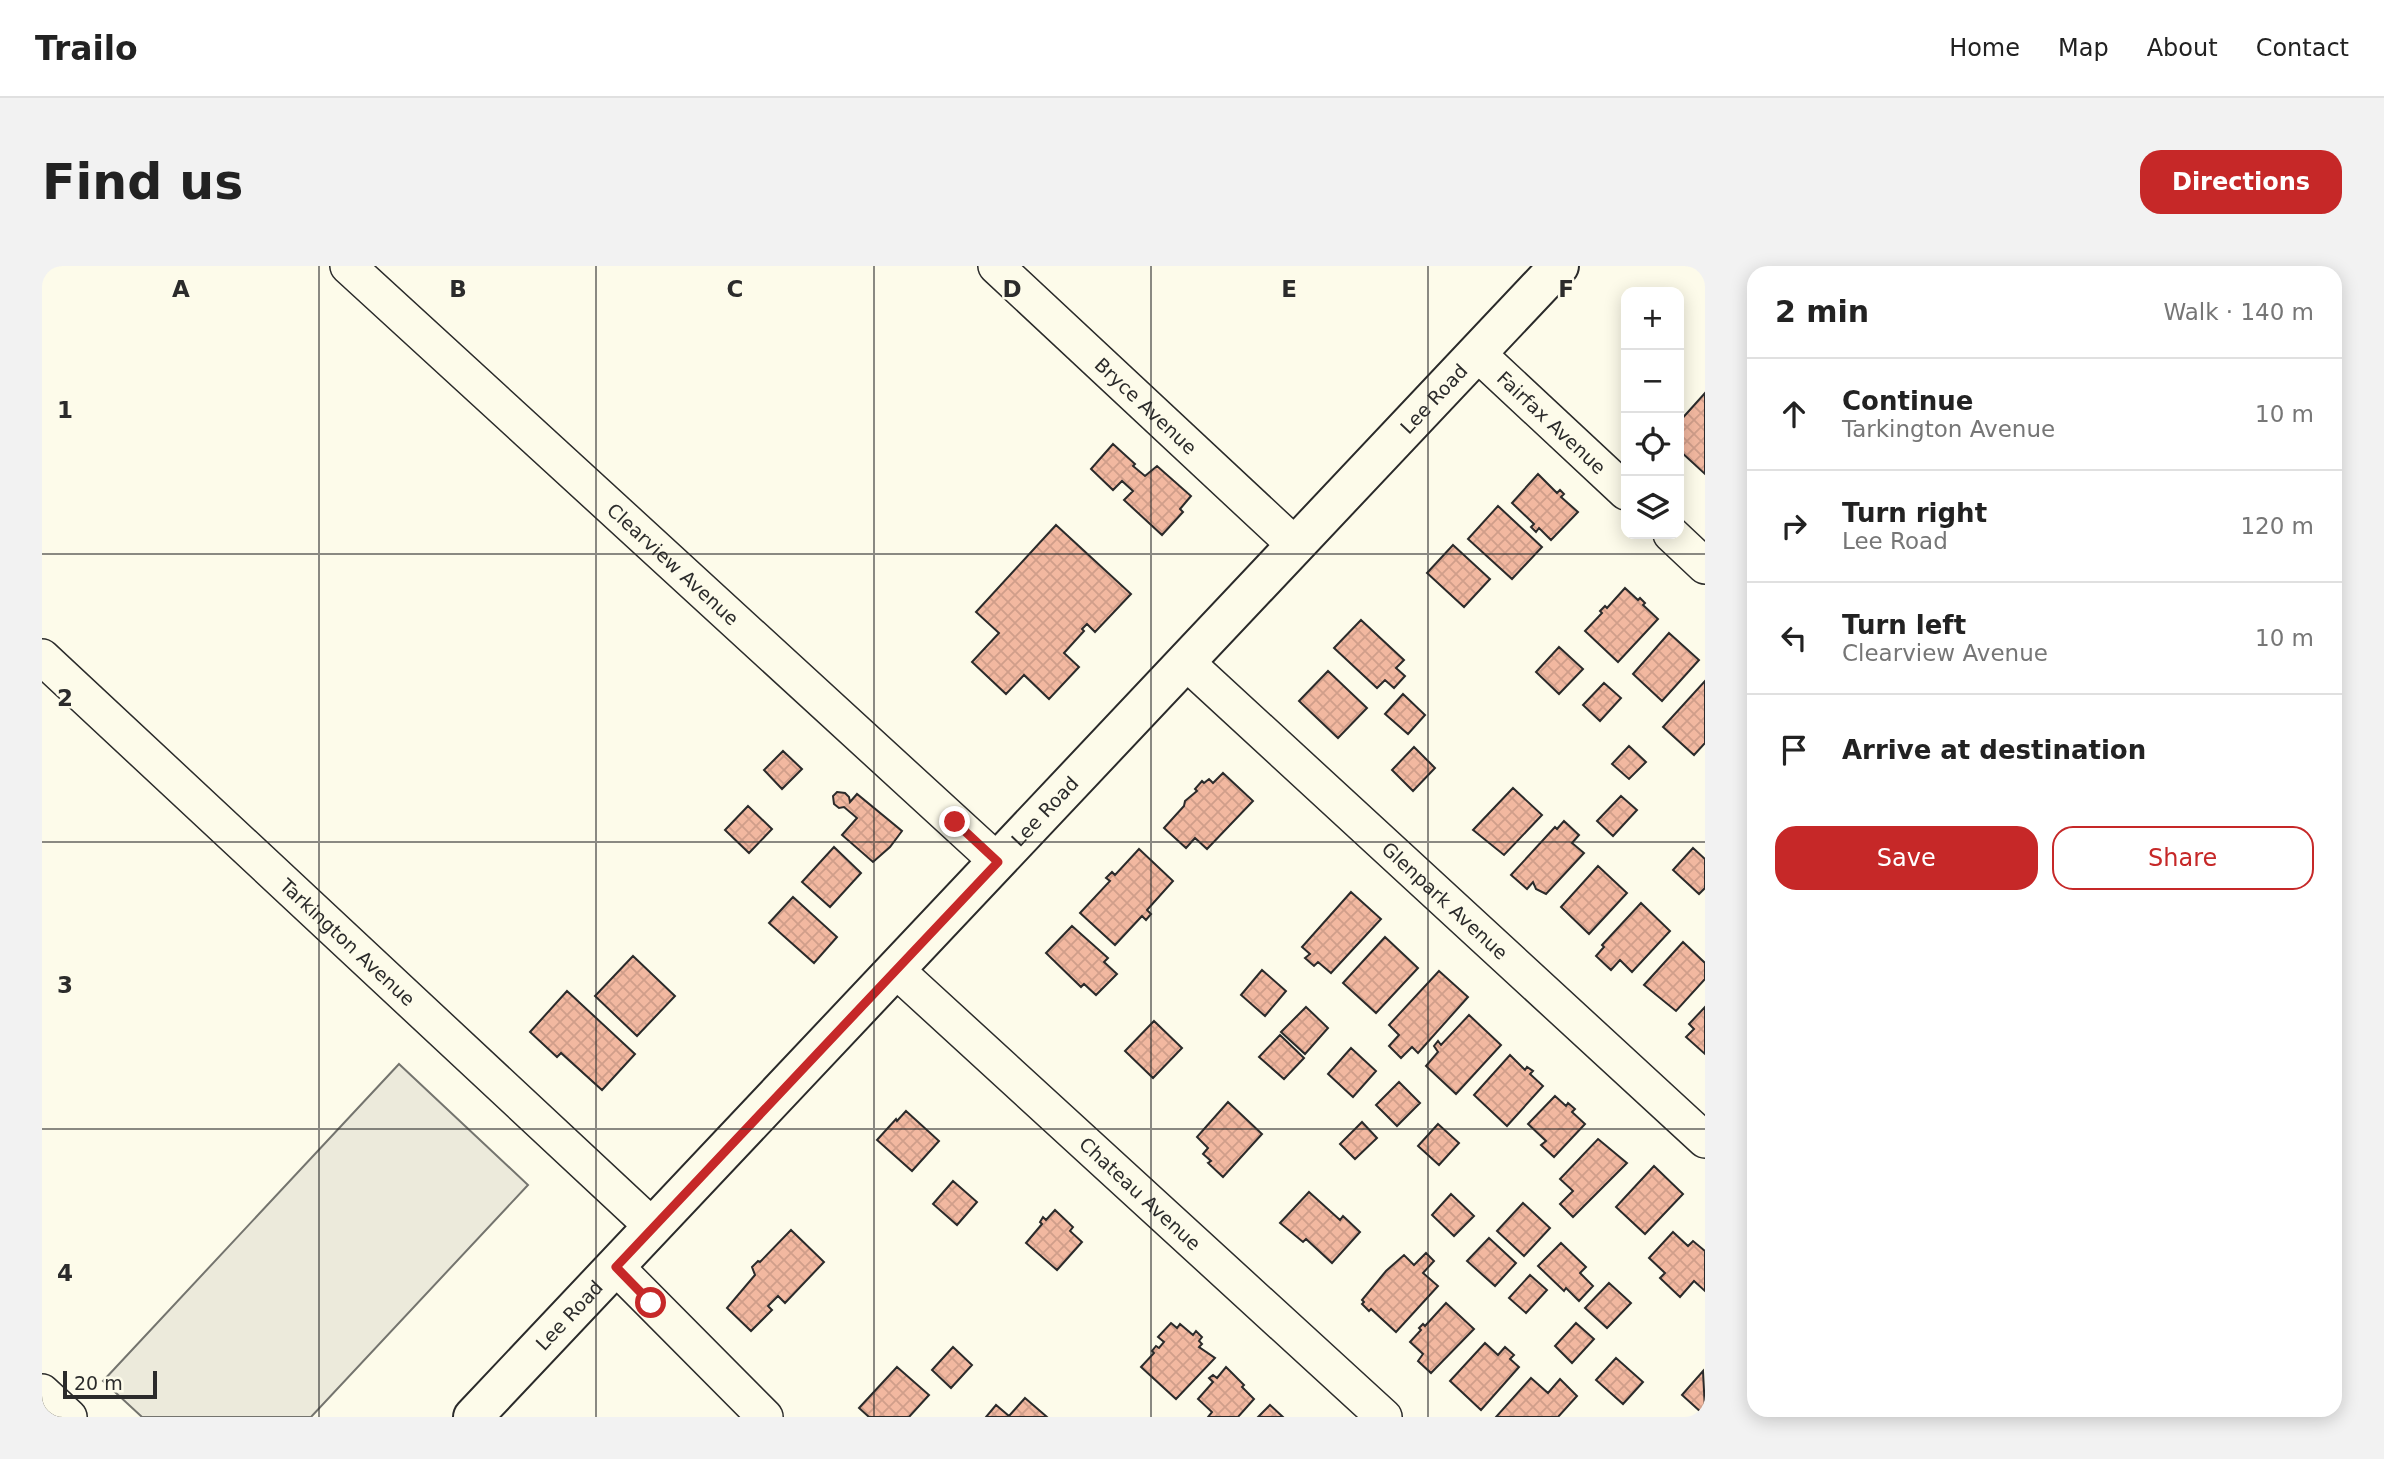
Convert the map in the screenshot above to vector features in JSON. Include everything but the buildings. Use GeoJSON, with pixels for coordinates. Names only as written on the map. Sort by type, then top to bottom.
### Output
{"type":"FeatureCollection","features":[{"type":"Feature","properties":{"kind":"main road","name":"Lee Road"},"geometry":{"type":"LineString","coordinates":[[473,1417],[1559,266]]}},
{"type":"Feature","properties":{"kind":"street","name":"Clearview Avenue"},"geometry":{"type":"LineString","coordinates":[[348,266],[998,862]]}},
{"type":"Feature","properties":{"kind":"street","name":"Bryce Avenue"},"geometry":{"type":"LineString","coordinates":[[996,266],[1296,546]]}},
{"type":"Feature","properties":{"kind":"street","name":"Fairfax Avenue"},"geometry":{"type":"LineString","coordinates":[[1477,353],[1621,487]]}},
{"type":"Feature","properties":{"kind":"street"},"geometry":{"type":"LineString","coordinates":[[1676,539],[1705,566]]}},
{"type":"Feature","properties":{"kind":"street","name":"Tarkington Avenue"},"geometry":{"type":"LineString","coordinates":[[42,657],[653,1227]]}},
{"type":"Feature","properties":{"kind":"street","name":"Glenpark Avenue"},"geometry":{"type":"LineString","coordinates":[[1186,662],[1705,1140]]}},
{"type":"Feature","properties":{"kind":"street","name":"Chateau Avenue"},"geometry":{"type":"LineString","coordinates":[[896,970],[1384,1417]]}},
{"type":"Feature","properties":{"kind":"street"},"geometry":{"type":"LineString","coordinates":[[616,1267],[765,1417]]}},
{"type":"Feature","properties":{"kind":"street"},"geometry":{"type":"LineString","coordinates":[[42,1392],[69,1417]]}},
{"type":"Feature","properties":{"kind":"shaded area"},"geometry":{"type":"Polygon","coordinates":[[[399,1064],[528,1185],[311,1417],[142,1417],[103,1381],[399,1064]]]}},
{"type":"Feature","properties":{"kind":"route"},"geometry":{"type":"LineString","coordinates":[[651,1303],[616,1267],[998,862],[955,822]]}}]}
